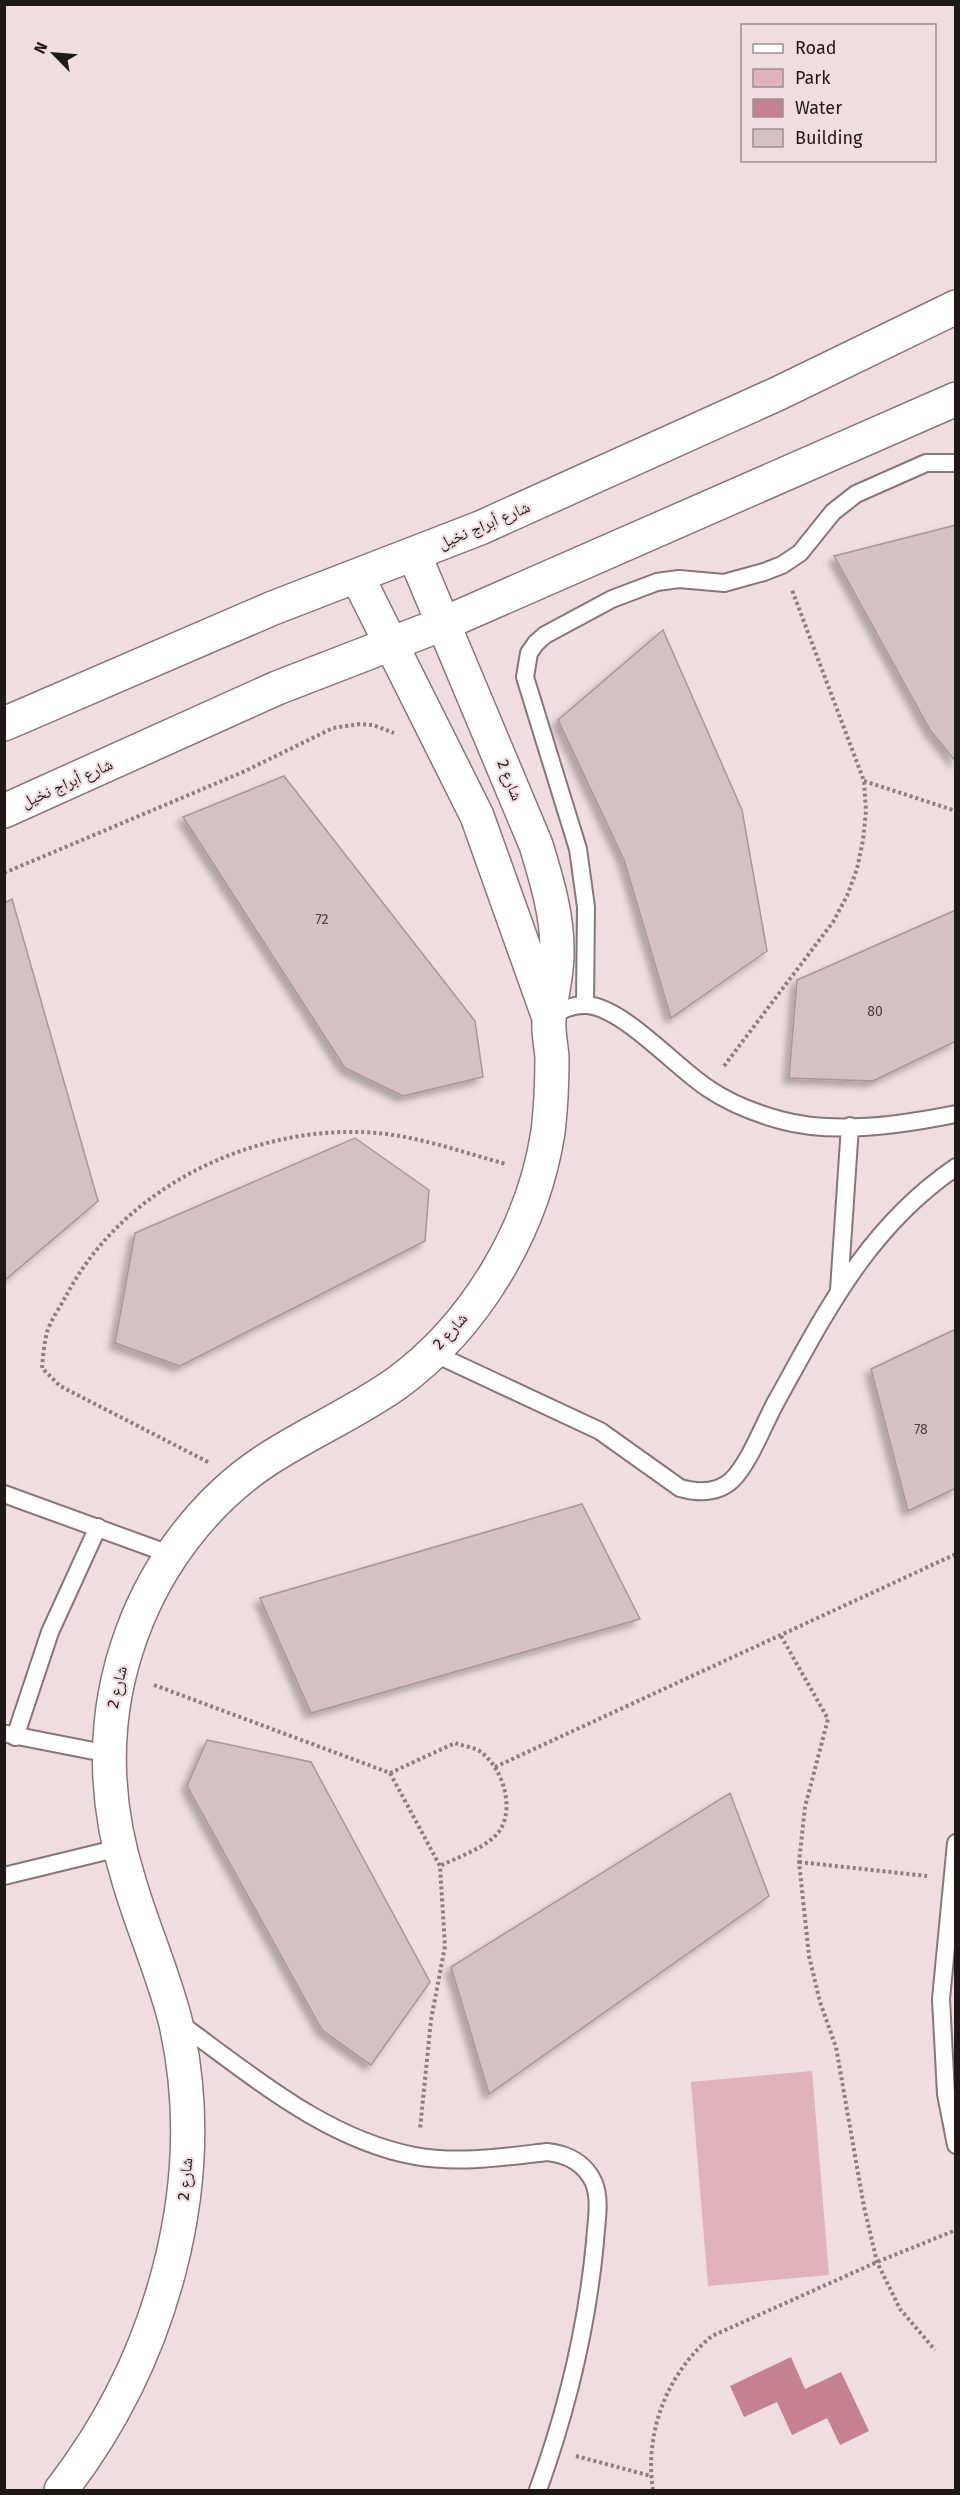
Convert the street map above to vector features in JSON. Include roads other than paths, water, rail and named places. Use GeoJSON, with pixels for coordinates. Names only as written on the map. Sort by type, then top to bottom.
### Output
{"type":"FeatureCollection","features":[{"type":"Feature","properties":{"kind":"street","name":"شارع أبراج نخيل"},"geometry":{"type":"LineString","coordinates":[[4,724],[273,608],[480,528],[680,439],[956,307]]}},
{"type":"Feature","properties":{"kind":"street","name":"شارع أبراج نخيل"},"geometry":{"type":"LineString","coordinates":[[4,811],[277,688],[444,623],[956,399]]}},
{"type":"Feature","properties":{"kind":"street","name":"شارع 2"},"geometry":{"type":"LineString","coordinates":[[61,2490],[99,2436],[129,2382],[153,2325],[171,2266],[182,2205],[188,2144],[187,2082],[175,2020],[119,1848],[111,1802],[109,1754],[111,1715],[119,1672],[132,1631],[150,1592],[172,1555],[208,1510],[240,1478],[264,1461],[399,1381],[460,1322],[486,1288],[508,1252],[525,1214],[547,1135],[552,1096],[549,1018],[558,952],[549,886],[537,845],[414,554]]}},
{"type":"Feature","properties":{"kind":"street","name":"شارع 2"},"geometry":{"type":"LineString","coordinates":[[357,576],[436,731],[488,844],[549,1018]]}},
{"type":"Feature","properties":{"kind":"lane"},"geometry":{"type":"LineString","coordinates":[[585,1005],[586,907],[578,849],[525,677],[529,653],[545,635],[634,588],[680,579],[724,583],[782,565],[800,552],[833,512],[856,494],[918,466],[944,462],[956,464]]}},
{"type":"Feature","properties":{"kind":"lane"},"geometry":{"type":"LineString","coordinates":[[549,1018],[566,1008],[585,1005],[610,1012],[707,1089],[742,1107],[782,1120],[816,1126],[850,1126],[902,1122],[956,1114]]}},
{"type":"Feature","properties":{"kind":"lane"},"geometry":{"type":"LineString","coordinates":[[839,1291],[850,1126]]}},
{"type":"Feature","properties":{"kind":"lane"},"geometry":{"type":"LineString","coordinates":[[431,1352],[592,1426],[680,1488],[707,1492],[731,1480],[740,1469],[839,1291],[865,1251],[897,1214],[956,1167]]}},
{"type":"Feature","properties":{"kind":"lane"},"geometry":{"type":"LineString","coordinates":[[4,1494],[172,1555]]}},
{"type":"Feature","properties":{"kind":"lane"},"geometry":{"type":"LineString","coordinates":[[98,1527],[50,1632],[10,1735],[109,1754]]}},
{"type":"Feature","properties":{"kind":"lane"},"geometry":{"type":"LineString","coordinates":[[956,1843],[941,1999],[946,2094],[956,2145]]}},
{"type":"Feature","properties":{"kind":"lane"},"geometry":{"type":"LineString","coordinates":[[4,1876],[119,1848]]}},
{"type":"Feature","properties":{"kind":"lane"},"geometry":{"type":"LineString","coordinates":[[175,2020],[315,2118],[393,2151],[417,2156],[477,2158],[547,2152],[561,2153],[575,2160],[593,2182],[598,2196],[598,2211],[592,2272],[582,2332],[552,2450],[538,2490]]}},
{"type":"Feature","properties":{"kind":"water"},"geometry":{"type":"Polygon","coordinates":[[[791,2357],[805,2389],[841,2372],[869,2431],[840,2445],[827,2418],[792,2435],[777,2402],[744,2417],[730,2386],[791,2357]]]}}]}
